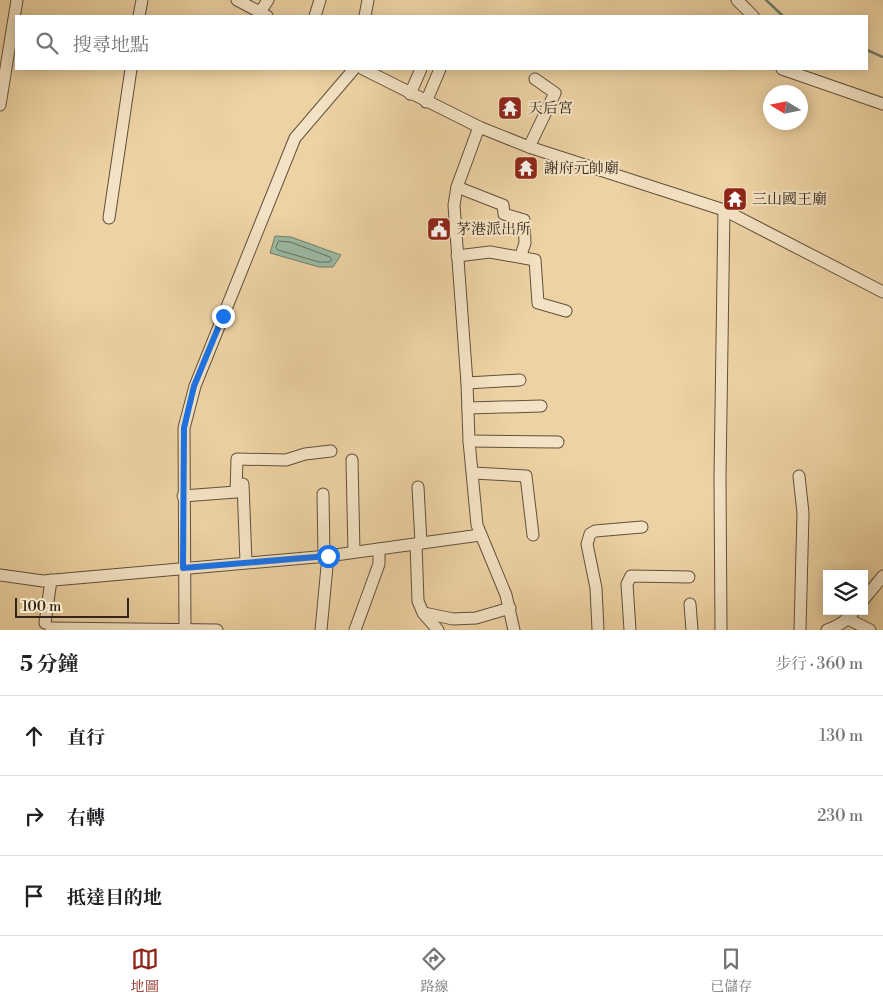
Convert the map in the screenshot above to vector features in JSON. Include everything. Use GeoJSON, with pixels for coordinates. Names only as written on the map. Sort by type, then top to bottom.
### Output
{"type":"FeatureCollection","features":[{"type":"Feature","properties":{"kind":"street"},"geometry":{"type":"LineString","coordinates":[[0,105],[17,0]]}},
{"type":"Feature","properties":{"kind":"street"},"geometry":{"type":"LineString","coordinates":[[139,15],[142,0]]}},
{"type":"Feature","properties":{"kind":"street"},"geometry":{"type":"LineString","coordinates":[[237,0],[263,14],[268,0]]}},
{"type":"Feature","properties":{"kind":"street"},"geometry":{"type":"LineString","coordinates":[[315,15],[320,0]]}},
{"type":"Feature","properties":{"kind":"street"},"geometry":{"type":"LineString","coordinates":[[365,15],[368,0]]}},
{"type":"Feature","properties":{"kind":"street"},"geometry":{"type":"LineString","coordinates":[[737,0],[752,15]]}},
{"type":"Feature","properties":{"kind":"street"},"geometry":{"type":"LineString","coordinates":[[109,218],[131,70]]}},
{"type":"Feature","properties":{"kind":"street"},"geometry":{"type":"LineString","coordinates":[[185,629],[183,568],[184,428],[194,386],[295,138],[353,70]]}},
{"type":"Feature","properties":{"kind":"street"},"geometry":{"type":"LineString","coordinates":[[365,70],[479,127],[529,147],[724,210],[883,292]]}},
{"type":"Feature","properties":{"kind":"street"},"geometry":{"type":"LineString","coordinates":[[410,94],[421,70]]}},
{"type":"Feature","properties":{"kind":"street"},"geometry":{"type":"LineString","coordinates":[[426,102],[440,70]]}},
{"type":"Feature","properties":{"kind":"street"},"geometry":{"type":"LineString","coordinates":[[785,70],[883,104]]}},
{"type":"Feature","properties":{"kind":"street"},"geometry":{"type":"LineString","coordinates":[[529,147],[556,94],[535,79]]}},
{"type":"Feature","properties":{"kind":"street"},"geometry":{"type":"LineString","coordinates":[[479,127],[456,186],[454,205],[467,383],[469,441],[480,535],[510,608],[514,630]]}},
{"type":"Feature","properties":{"kind":"street"},"geometry":{"type":"LineString","coordinates":[[456,186],[503,205],[504,214],[524,220],[525,242],[520,256]]}},
{"type":"Feature","properties":{"kind":"street"},"geometry":{"type":"LineString","coordinates":[[721,630],[720,477],[724,210]]}},
{"type":"Feature","properties":{"kind":"street"},"geometry":{"type":"LineString","coordinates":[[457,256],[490,252],[535,260],[538,303],[566,310]]}},
{"type":"Feature","properties":{"kind":"street"},"geometry":{"type":"LineString","coordinates":[[467,383],[520,380]]}},
{"type":"Feature","properties":{"kind":"street"},"geometry":{"type":"LineString","coordinates":[[468,408],[541,406]]}},
{"type":"Feature","properties":{"kind":"street"},"geometry":{"type":"LineString","coordinates":[[469,441],[558,442]]}},
{"type":"Feature","properties":{"kind":"street"},"geometry":{"type":"LineString","coordinates":[[183,496],[236,492],[237,459],[286,460],[305,454],[331,451]]}},
{"type":"Feature","properties":{"kind":"street"},"geometry":{"type":"LineString","coordinates":[[352,460],[354,552]]}},
{"type":"Feature","properties":{"kind":"street"},"geometry":{"type":"LineString","coordinates":[[473,473],[526,476],[533,535]]}},
{"type":"Feature","properties":{"kind":"street"},"geometry":{"type":"LineString","coordinates":[[799,476],[802,513],[800,630]]}},
{"type":"Feature","properties":{"kind":"street"},"geometry":{"type":"LineString","coordinates":[[243,484],[246,562]]}},
{"type":"Feature","properties":{"kind":"street"},"geometry":{"type":"LineString","coordinates":[[418,487],[418,601],[423,613],[438,630]]}},
{"type":"Feature","properties":{"kind":"street"},"geometry":{"type":"LineString","coordinates":[[321,630],[326,556],[323,494]]}},
{"type":"Feature","properties":{"kind":"street"},"geometry":{"type":"LineString","coordinates":[[598,630],[596,588],[587,544],[590,534],[595,531],[642,527]]}},
{"type":"Feature","properties":{"kind":"street"},"geometry":{"type":"LineString","coordinates":[[0,575],[51,580],[326,556],[480,535]]}},
{"type":"Feature","properties":{"kind":"street"},"geometry":{"type":"LineString","coordinates":[[355,630],[379,564],[379,549]]}},
{"type":"Feature","properties":{"kind":"street"},"geometry":{"type":"LineString","coordinates":[[630,630],[628,584],[631,576],[689,577]]}},
{"type":"Feature","properties":{"kind":"street"},"geometry":{"type":"LineString","coordinates":[[868,594],[883,576]]}},
{"type":"Feature","properties":{"kind":"street"},"geometry":{"type":"LineString","coordinates":[[51,580],[48,626],[216,630]]}},
{"type":"Feature","properties":{"kind":"street"},"geometry":{"type":"LineString","coordinates":[[690,604],[692,630]]}},
{"type":"Feature","properties":{"kind":"street"},"geometry":{"type":"LineString","coordinates":[[423,613],[453,619],[476,618],[510,608]]}},
{"type":"Feature","properties":{"kind":"street"},"geometry":{"type":"LineString","coordinates":[[827,630],[837,627],[851,615],[870,630]]}},
{"type":"Feature","properties":{"kind":"water"},"geometry":{"type":"Polygon","coordinates":[[[275,236],[291,237],[341,255],[333,267],[319,267],[270,253],[275,236]]]}},
{"type":"Feature","properties":{"kind":"waterway"},"geometry":{"type":"LineString","coordinates":[[766,0],[782,15]]}},
{"type":"Feature","properties":{"kind":"waterway"},"geometry":{"type":"LineString","coordinates":[[868,50],[883,57]]}},
{"type":"Feature","properties":{"kind":"place","name":"天后宮"},"geometry":{"type":"Point","coordinates":[510,108]}},
{"type":"Feature","properties":{"kind":"place","name":"謝府元帥廟"},"geometry":{"type":"Point","coordinates":[526,168]}},
{"type":"Feature","properties":{"kind":"place","name":"三山國王廟"},"geometry":{"type":"Point","coordinates":[735,199]}},
{"type":"Feature","properties":{"kind":"place","name":"茅港派出所"},"geometry":{"type":"Point","coordinates":[439,229]}},
{"type":"Feature","properties":{"kind":"route"},"geometry":{"type":"LineString","coordinates":[[223,316],[194,386],[184,428],[183,568],[328,556]]}}]}
